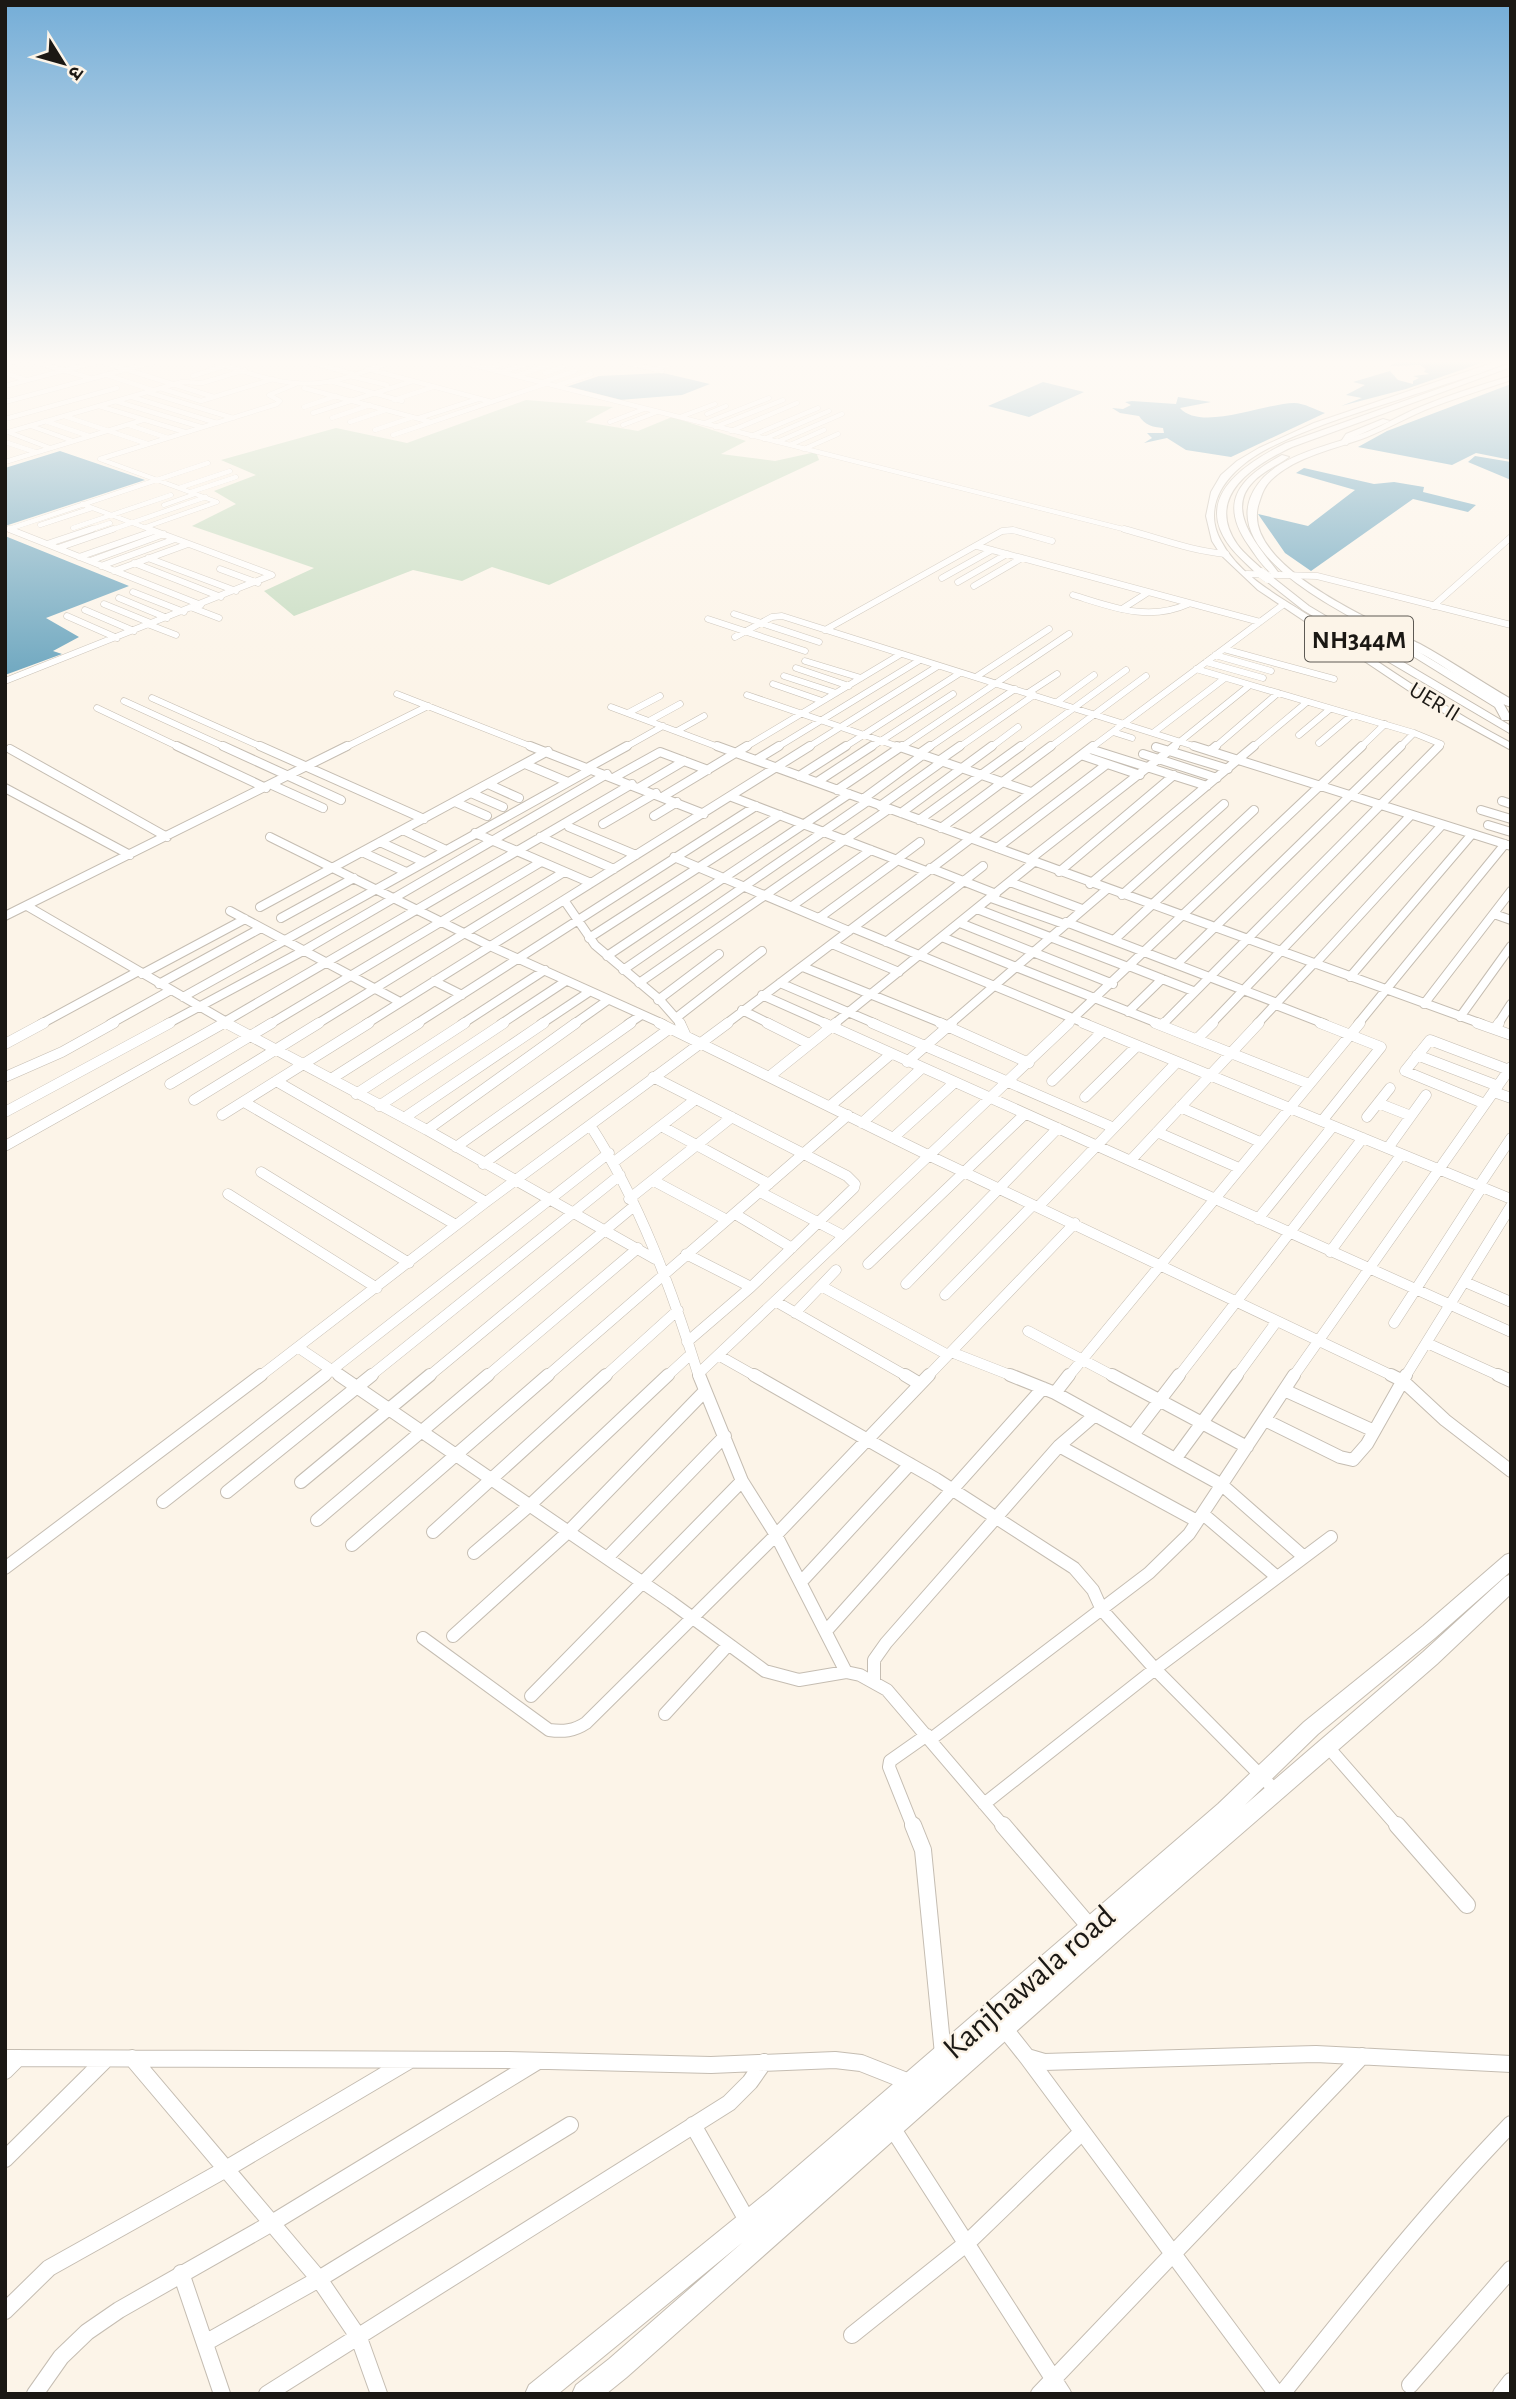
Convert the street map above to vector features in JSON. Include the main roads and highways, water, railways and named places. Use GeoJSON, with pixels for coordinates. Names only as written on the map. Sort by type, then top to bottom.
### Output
{"type":"FeatureCollection","features":[{"type":"Feature","properties":{"kind":"main road","name":"UER II"},"geometry":{"type":"LineString","coordinates":[[1230,472],[1224,477],[1210,503],[1209,524],[1217,543],[1226,554],[1266,592],[1351,649],[1511,747]]}},
{"type":"Feature","properties":{"kind":"main road","name":"NH344M"},"geometry":{"type":"LineString","coordinates":[[1244,472],[1235,480],[1222,504],[1224,525],[1233,544],[1273,575],[1319,605],[1508,719]]}},
{"type":"Feature","properties":{"kind":"main road","name":"NH344M"},"geometry":{"type":"LineString","coordinates":[[1261,472],[1248,482],[1236,506],[1238,525],[1273,575],[1306,608],[1511,731]]}},
{"type":"Feature","properties":{"kind":"main road"},"geometry":{"type":"LineString","coordinates":[[1273,575],[1263,546],[1253,528],[1249,509],[1261,485],[1279,472]]}},
{"type":"Feature","properties":{"kind":"main road","name":"UER II"},"geometry":{"type":"LineString","coordinates":[[1273,575],[1415,645],[1511,704]]}},
{"type":"Feature","properties":{"kind":"main road"},"geometry":{"type":"LineString","coordinates":[[1392,636],[1406,648],[1499,705],[1508,719]]}},
{"type":"Feature","properties":{"kind":"main road"},"geometry":{"type":"LineString","coordinates":[[1351,649],[1376,658],[1462,709],[1494,722]]}},
{"type":"Feature","properties":{"kind":"main road","name":"Kanjhawala road"},"geometry":{"type":"LineString","coordinates":[[538,2394],[748,2223],[1004,2028],[1268,1783],[1311,1728],[1429,1632],[1511,1560]]}},
{"type":"Feature","properties":{"kind":"main road","name":"Kanjhawala road"},"geometry":{"type":"LineString","coordinates":[[585,2394],[618,2368],[885,2118],[909,2082],[1225,1811],[1328,1747],[1430,1658],[1511,1582]]}},
{"type":"Feature","properties":{"kind":"water"},"geometry":{"type":"Polygon","coordinates":[[[5,472],[121,472],[145,480],[5,526],[5,472]]]}},
{"type":"Feature","properties":{"kind":"water"},"geometry":{"type":"Polygon","coordinates":[[[1321,472],[1374,484],[1394,482],[1424,487],[1423,492],[1476,505],[1468,512],[1413,499],[1311,571],[1285,553],[1258,514],[1308,526],[1355,490],[1296,473],[1321,472]]]}},
{"type":"Feature","properties":{"kind":"water"},"geometry":{"type":"Polygon","coordinates":[[[1492,472],[1511,472],[1511,480],[1492,472]]]}},
{"type":"Feature","properties":{"kind":"water"},"geometry":{"type":"Polygon","coordinates":[[[5,536],[129,586],[46,618],[79,637],[53,651],[62,654],[5,675],[5,536]]]}}]}
